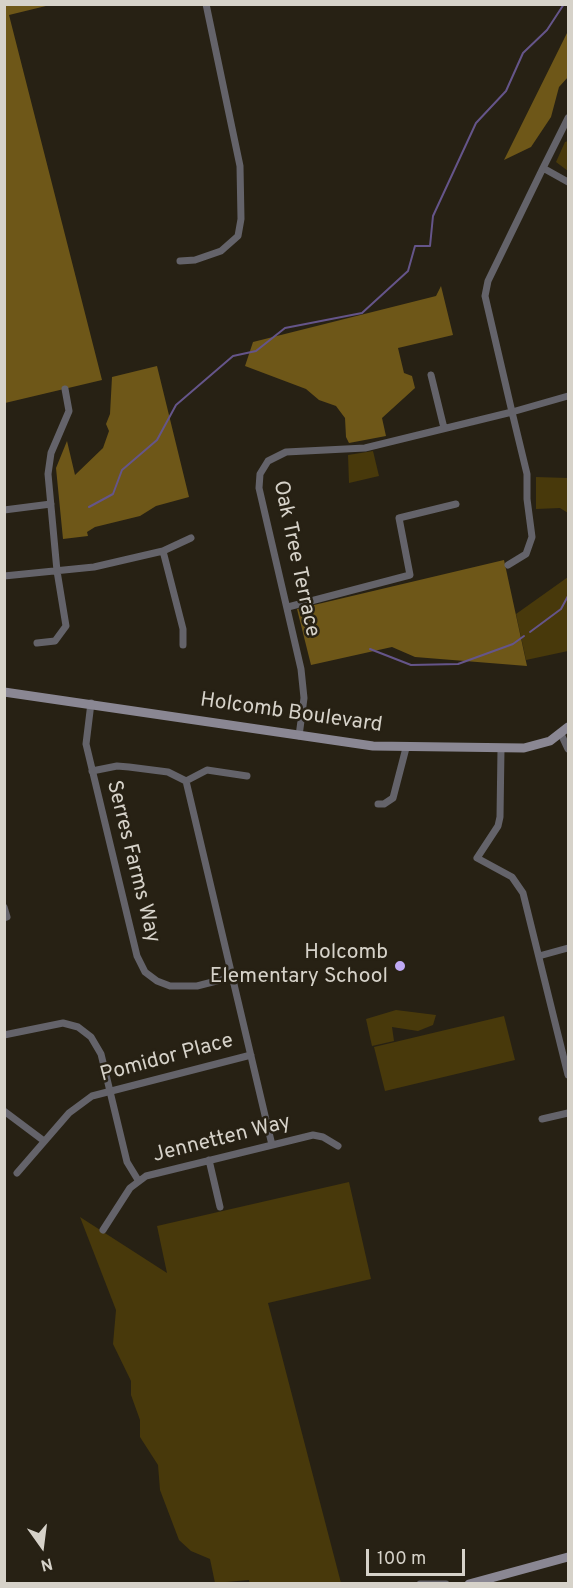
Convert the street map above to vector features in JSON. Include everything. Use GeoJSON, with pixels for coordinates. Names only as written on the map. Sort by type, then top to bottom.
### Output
{"type":"FeatureCollection","features":[{"type":"Feature","properties":{"kind":"street"},"geometry":{"type":"LineString","coordinates":[[180,261],[200,259],[227,247],[238,236],[241,219],[240,166],[206,4]]}},
{"type":"Feature","properties":{"kind":"street"},"geometry":{"type":"LineString","coordinates":[[507,565],[526,554],[532,537],[527,499],[527,474],[487,306],[486,290],[568,118]]}},
{"type":"Feature","properties":{"kind":"street"},"geometry":{"type":"LineString","coordinates":[[543,168],[568,182]]}},
{"type":"Feature","properties":{"kind":"street"},"geometry":{"type":"LineString","coordinates":[[431,375],[444,428]]}},
{"type":"Feature","properties":{"kind":"street"},"geometry":{"type":"LineString","coordinates":[[37,643],[55,641],[66,626],[57,571],[48,465],[69,411],[65,389]]}},
{"type":"Feature","properties":{"kind":"street","name":"Oak Tree Terrace"},"geometry":{"type":"LineString","coordinates":[[299,736],[303,685],[288,607],[260,489],[260,474],[268,461],[286,452],[353,450],[512,412],[568,396]]}},
{"type":"Feature","properties":{"kind":"street"},"geometry":{"type":"LineString","coordinates":[[4,510],[51,504]]}},
{"type":"Feature","properties":{"kind":"street"},"geometry":{"type":"LineString","coordinates":[[288,607],[410,575],[399,518],[456,504]]}},
{"type":"Feature","properties":{"kind":"street"},"geometry":{"type":"LineString","coordinates":[[4,576],[93,567],[164,551],[191,538]]}},
{"type":"Feature","properties":{"kind":"street"},"geometry":{"type":"LineString","coordinates":[[164,551],[183,629],[183,645]]}},
{"type":"Feature","properties":{"kind":"street","name":"Holcomb Boulevard"},"geometry":{"type":"LineString","coordinates":[[4,692],[355,745],[406,748],[538,746],[561,734],[568,727]]}},
{"type":"Feature","properties":{"kind":"street","name":"Serres Farms Way"},"geometry":{"type":"LineString","coordinates":[[91,704],[86,744],[137,956],[145,972],[157,981],[184,987],[232,977]]}},
{"type":"Feature","properties":{"kind":"street"},"geometry":{"type":"LineString","coordinates":[[561,734],[568,749]]}},
{"type":"Feature","properties":{"kind":"street"},"geometry":{"type":"LineString","coordinates":[[378,804],[384,804],[393,798],[406,748]]}},
{"type":"Feature","properties":{"kind":"street"},"geometry":{"type":"LineString","coordinates":[[501,748],[498,826],[477,858],[507,874],[519,884],[568,1075]]}},
{"type":"Feature","properties":{"kind":"street"},"geometry":{"type":"LineString","coordinates":[[92,771],[117,766],[129,767],[168,772],[186,781]]}},
{"type":"Feature","properties":{"kind":"street"},"geometry":{"type":"LineString","coordinates":[[186,781],[207,770],[247,776]]}},
{"type":"Feature","properties":{"kind":"street"},"geometry":{"type":"LineString","coordinates":[[186,781],[272,1145]]}},
{"type":"Feature","properties":{"kind":"street"},"geometry":{"type":"LineString","coordinates":[[4,907],[6,918]]}},
{"type":"Feature","properties":{"kind":"street"},"geometry":{"type":"LineString","coordinates":[[539,956],[568,948]]}},
{"type":"Feature","properties":{"kind":"street"},"geometry":{"type":"LineString","coordinates":[[4,1035],[53,1023],[78,1027],[97,1045],[128,1162],[138,1180]]}},
{"type":"Feature","properties":{"kind":"street","name":"Pomidor Place"},"geometry":{"type":"LineString","coordinates":[[17,1173],[80,1103],[110,1090],[250,1055]]}},
{"type":"Feature","properties":{"kind":"street"},"geometry":{"type":"LineString","coordinates":[[4,1111],[44,1142]]}},
{"type":"Feature","properties":{"kind":"street"},"geometry":{"type":"LineString","coordinates":[[542,1119],[568,1113]]}},
{"type":"Feature","properties":{"kind":"street","name":"Jennetten Way"},"geometry":{"type":"LineString","coordinates":[[104,1230],[130,1188],[138,1180],[313,1135],[338,1146]]}},
{"type":"Feature","properties":{"kind":"street"},"geometry":{"type":"LineString","coordinates":[[209,1160],[220,1207]]}},
{"type":"Feature","properties":{"kind":"street"},"geometry":{"type":"LineString","coordinates":[[469,1584],[568,1557]]}},
{"type":"Feature","properties":{"kind":"street"},"geometry":{"type":"LineString","coordinates":[[420,1584],[446,1584]]}},
{"type":"Feature","properties":{"kind":"shaded area"},"geometry":{"type":"Polygon","coordinates":[[[4,5],[50,5],[9,15],[102,380],[5,403],[4,5]]]}},
{"type":"Feature","properties":{"kind":"shaded area"},"geometry":{"type":"Polygon","coordinates":[[[568,31],[568,77],[559,87],[551,117],[531,147],[504,160],[568,31]]]}},
{"type":"Feature","properties":{"kind":"shaded area"},"geometry":{"type":"Polygon","coordinates":[[[568,141],[568,171],[556,162],[565,142],[568,141]]]}},
{"type":"Feature","properties":{"kind":"shaded area"},"geometry":{"type":"Polygon","coordinates":[[[441,286],[453,335],[398,348],[404,373],[412,376],[415,388],[382,418],[386,436],[349,443],[346,437],[345,418],[336,406],[319,400],[306,389],[245,366],[253,342],[436,296],[441,286]]]}},
{"type":"Feature","properties":{"kind":"shaded area"},"geometry":{"type":"Polygon","coordinates":[[[157,366],[189,497],[156,506],[140,516],[95,527],[87,532],[88,536],[63,539],[56,468],[67,441],[75,475],[103,448],[109,431],[106,424],[110,414],[112,377],[157,366]]]}},
{"type":"Feature","properties":{"kind":"shaded area"},"geometry":{"type":"Polygon","coordinates":[[[373,451],[379,476],[349,483],[348,455],[373,451]]]}},
{"type":"Feature","properties":{"kind":"shaded area"},"geometry":{"type":"Polygon","coordinates":[[[536,477],[568,478],[568,513],[560,508],[536,509],[536,477]]]}},
{"type":"Feature","properties":{"kind":"shaded area"},"geometry":{"type":"Polygon","coordinates":[[[504,560],[527,666],[415,657],[392,647],[311,665],[297,609],[504,560]]]}},
{"type":"Feature","properties":{"kind":"shaded area"},"geometry":{"type":"Polygon","coordinates":[[[568,577],[568,651],[526,660],[516,614],[568,577]]]}},
{"type":"Feature","properties":{"kind":"shaded area"},"geometry":{"type":"Polygon","coordinates":[[[396,1010],[436,1015],[433,1025],[418,1031],[392,1027],[394,1041],[372,1046],[366,1019],[396,1010]]]}},
{"type":"Feature","properties":{"kind":"shaded area"},"geometry":{"type":"Polygon","coordinates":[[[504,1016],[515,1060],[385,1091],[374,1047],[504,1016]]]}},
{"type":"Feature","properties":{"kind":"shaded area"},"geometry":{"type":"Polygon","coordinates":[[[349,1182],[371,1279],[268,1303],[341,1583],[250,1584],[249,1580],[215,1583],[210,1559],[191,1551],[179,1540],[160,1490],[158,1465],[140,1437],[140,1420],[131,1395],[131,1381],[113,1344],[116,1310],[80,1217],[167,1273],[157,1226],[349,1182]]]}},
{"type":"Feature","properties":{"kind":"waterway"},"geometry":{"type":"LineString","coordinates":[[89,507],[113,494],[122,470],[157,440],[176,405],[233,356],[256,351],[285,328],[362,313],[408,271],[415,246],[430,246],[433,216],[476,123],[506,91],[523,53],[547,30],[564,4]]}},
{"type":"Feature","properties":{"kind":"waterway"},"geometry":{"type":"LineString","coordinates":[[530,632],[561,609],[568,596]]}},
{"type":"Feature","properties":{"kind":"waterway"},"geometry":{"type":"LineString","coordinates":[[370,649],[411,665],[458,664],[513,644],[524,636]]}},
{"type":"Feature","properties":{"kind":"place","name":"Holcomb Elementary School"},"geometry":{"type":"Point","coordinates":[400,966]}}]}
